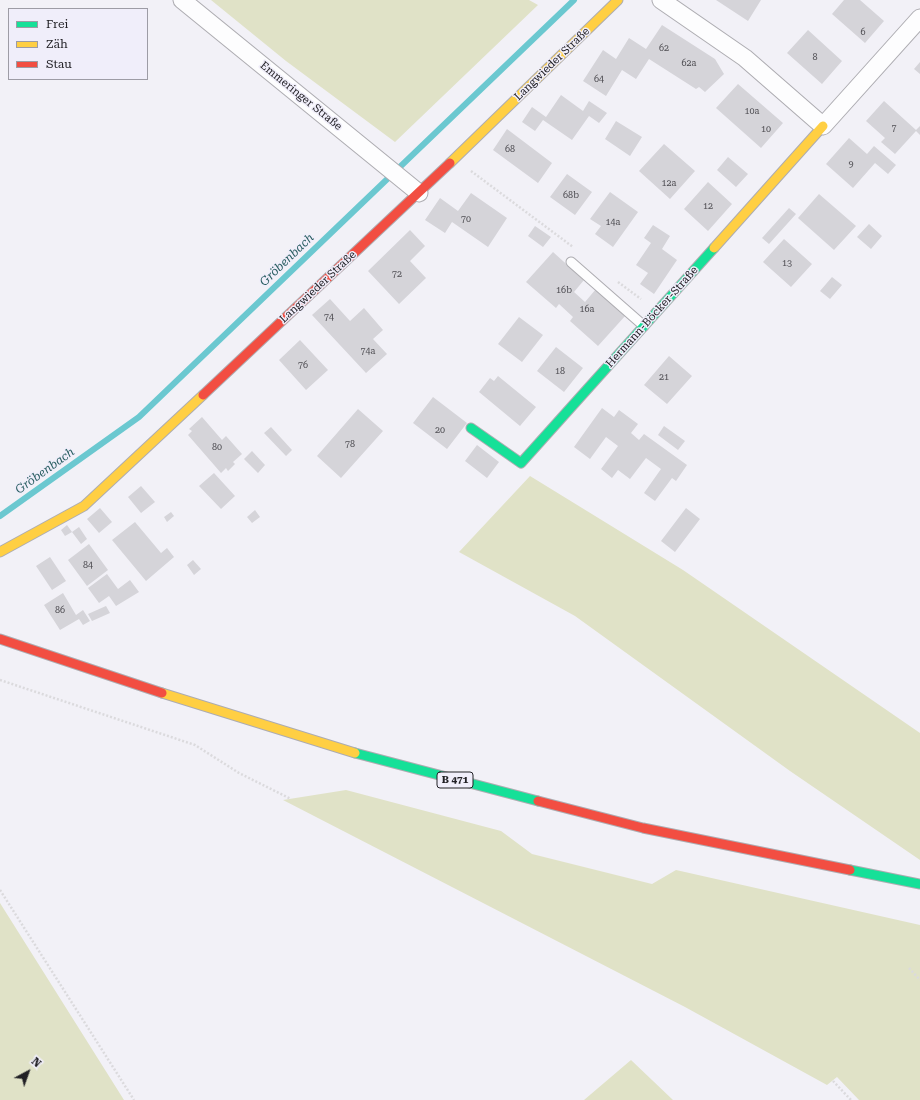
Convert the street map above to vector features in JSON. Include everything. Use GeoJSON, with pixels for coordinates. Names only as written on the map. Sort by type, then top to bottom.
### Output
{"type":"FeatureCollection","features":[{"type":"Feature","properties":{"kind":"main road","name":"Langwieder Straße"},"geometry":{"type":"LineString","coordinates":[[0,552],[84,506],[419,193],[618,0]]}},
{"type":"Feature","properties":{"kind":"main road","name":"Hermann-Böcker-Straße"},"geometry":{"type":"LineString","coordinates":[[472,428],[521,463],[823,126]]}},
{"type":"Feature","properties":{"kind":"main road","name":"B 471"},"geometry":{"type":"LineString","coordinates":[[0,639],[122,681],[365,756],[643,828],[920,884]]}},
{"type":"Feature","properties":{"kind":"street","name":"Emmeringer Straße"},"geometry":{"type":"LineString","coordinates":[[182,0],[419,193]]}},
{"type":"Feature","properties":{"kind":"street"},"geometry":{"type":"LineString","coordinates":[[661,0],[745,58],[823,126]]}},
{"type":"Feature","properties":{"kind":"street","name":"Hermann-Böcker-Straße"},"geometry":{"type":"LineString","coordinates":[[823,126],[920,18]]}},
{"type":"Feature","properties":{"kind":"lane"},"geometry":{"type":"LineString","coordinates":[[571,262],[644,326]]}},
{"type":"Feature","properties":{"kind":"path"},"geometry":{"type":"LineString","coordinates":[[455,158],[575,249]]}},
{"type":"Feature","properties":{"kind":"path"},"geometry":{"type":"LineString","coordinates":[[613,278],[657,311]]}},
{"type":"Feature","properties":{"kind":"path"},"geometry":{"type":"LineString","coordinates":[[0,680],[195,745],[239,773],[291,799]]}},
{"type":"Feature","properties":{"kind":"path"},"geometry":{"type":"LineString","coordinates":[[0,890],[134,1100]]}},
{"type":"Feature","properties":{"kind":"path"},"geometry":{"type":"LineString","coordinates":[[909,968],[920,980]]}},
{"type":"Feature","properties":{"kind":"path"},"geometry":{"type":"LineString","coordinates":[[832,1080],[851,1100]]}},
{"type":"Feature","properties":{"kind":"green space"},"geometry":{"type":"Polygon","coordinates":[[[211,0],[529,0],[538,5],[395,142],[286,61],[211,0]]]}},
{"type":"Feature","properties":{"kind":"green space"},"geometry":{"type":"Polygon","coordinates":[[[530,476],[683,570],[920,733],[920,860],[790,771],[575,616],[459,552],[530,476]]]}},
{"type":"Feature","properties":{"kind":"green space"},"geometry":{"type":"Polygon","coordinates":[[[346,790],[501,831],[532,854],[652,884],[676,870],[920,925],[920,1100],[859,1100],[837,1077],[827,1085],[685,1007],[283,800],[346,790]]]}},
{"type":"Feature","properties":{"kind":"green space"},"geometry":{"type":"Polygon","coordinates":[[[0,903],[124,1100],[0,1100],[0,903]]]}},
{"type":"Feature","properties":{"kind":"green space"},"geometry":{"type":"Polygon","coordinates":[[[631,1060],[673,1100],[584,1100],[631,1060]]]}},
{"type":"Feature","properties":{"kind":"building"},"geometry":{"type":"Polygon","coordinates":[[[716,0],[761,0],[748,21],[716,0]]]}},
{"type":"Feature","properties":{"kind":"building"},"geometry":{"type":"Polygon","coordinates":[[[844,0],[860,0],[884,21],[865,43],[832,14],[844,0]]]}},
{"type":"Feature","properties":{"kind":"building"},"geometry":{"type":"Polygon","coordinates":[[[662,25],[715,59],[724,74],[705,92],[699,87],[696,89],[649,59],[636,79],[622,70],[606,96],[583,81],[603,50],[616,59],[629,38],[646,49],[662,25]]]}},
{"type":"Feature","properties":{"kind":"building"},"geometry":{"type":"Polygon","coordinates":[[[808,30],[842,61],[822,84],[787,53],[808,30]]]}},
{"type":"Feature","properties":{"kind":"building"},"geometry":{"type":"Polygon","coordinates":[[[920,62],[920,74],[914,69],[920,62]]]}},
{"type":"Feature","properties":{"kind":"building"},"geometry":{"type":"Polygon","coordinates":[[[738,84],[783,123],[761,148],[716,108],[738,84]]]}},
{"type":"Feature","properties":{"kind":"building"},"geometry":{"type":"Polygon","coordinates":[[[561,95],[583,111],[589,101],[607,113],[599,123],[589,116],[572,140],[543,120],[535,131],[522,122],[532,107],[546,117],[561,95]]]}},
{"type":"Feature","properties":{"kind":"building"},"geometry":{"type":"Polygon","coordinates":[[[884,101],[916,130],[920,126],[920,135],[916,131],[895,154],[881,142],[885,138],[866,121],[884,101]]]}},
{"type":"Feature","properties":{"kind":"building"},"geometry":{"type":"Polygon","coordinates":[[[616,121],[642,137],[630,156],[605,139],[616,121]]]}},
{"type":"Feature","properties":{"kind":"building"},"geometry":{"type":"Polygon","coordinates":[[[507,129],[552,163],[538,183],[493,150],[507,129]]]}},
{"type":"Feature","properties":{"kind":"building"},"geometry":{"type":"Polygon","coordinates":[[[849,138],[867,154],[874,146],[896,165],[888,174],[875,163],[853,188],[826,164],[849,138]]]}},
{"type":"Feature","properties":{"kind":"building"},"geometry":{"type":"Polygon","coordinates":[[[664,144],[695,171],[670,199],[639,171],[664,144]]]}},
{"type":"Feature","properties":{"kind":"building"},"geometry":{"type":"Polygon","coordinates":[[[728,157],[748,174],[736,187],[717,170],[728,157]]]}},
{"type":"Feature","properties":{"kind":"building"},"geometry":{"type":"Polygon","coordinates":[[[567,174],[592,192],[575,215],[550,197],[567,174]]]}},
{"type":"Feature","properties":{"kind":"building"},"geometry":{"type":"Polygon","coordinates":[[[708,182],[732,204],[708,231],[684,209],[708,182]]]}},
{"type":"Feature","properties":{"kind":"building"},"geometry":{"type":"Polygon","coordinates":[[[610,192],[638,212],[613,247],[595,234],[601,226],[590,219],[610,192]]]}},
{"type":"Feature","properties":{"kind":"building"},"geometry":{"type":"Polygon","coordinates":[[[471,193],[507,218],[488,247],[452,222],[445,233],[425,220],[440,198],[458,211],[471,193]]]}},
{"type":"Feature","properties":{"kind":"building"},"geometry":{"type":"Polygon","coordinates":[[[819,194],[856,226],[834,250],[798,218],[819,194]]]}},
{"type":"Feature","properties":{"kind":"building"},"geometry":{"type":"Polygon","coordinates":[[[789,208],[796,214],[769,244],[762,238],[789,208]]]}},
{"type":"Feature","properties":{"kind":"building"},"geometry":{"type":"Polygon","coordinates":[[[869,224],[882,236],[871,249],[857,237],[869,224]]]}},
{"type":"Feature","properties":{"kind":"building"},"geometry":{"type":"Polygon","coordinates":[[[653,225],[670,236],[662,249],[677,260],[654,294],[640,284],[648,273],[636,265],[651,243],[644,238],[653,225]]]}},
{"type":"Feature","properties":{"kind":"building"},"geometry":{"type":"Polygon","coordinates":[[[535,226],[551,237],[543,247],[528,236],[535,226]]]}},
{"type":"Feature","properties":{"kind":"building"},"geometry":{"type":"Polygon","coordinates":[[[410,230],[425,246],[410,261],[426,278],[399,304],[368,271],[410,230]]]}},
{"type":"Feature","properties":{"kind":"building"},"geometry":{"type":"Polygon","coordinates":[[[784,239],[812,264],[791,287],[763,262],[784,239]]]}},
{"type":"Feature","properties":{"kind":"building"},"geometry":{"type":"Polygon","coordinates":[[[553,252],[584,280],[574,292],[585,302],[596,289],[626,315],[598,346],[570,321],[573,317],[559,304],[556,308],[526,282],[553,252]]]}},
{"type":"Feature","properties":{"kind":"building"},"geometry":{"type":"Polygon","coordinates":[[[832,277],[842,285],[830,299],[820,291],[832,277]]]}},
{"type":"Feature","properties":{"kind":"building"},"geometry":{"type":"Polygon","coordinates":[[[330,299],[350,321],[364,308],[383,330],[373,339],[387,354],[366,373],[312,315],[330,299]]]}},
{"type":"Feature","properties":{"kind":"building"},"geometry":{"type":"Polygon","coordinates":[[[519,317],[543,335],[522,362],[498,344],[519,317]]]}},
{"type":"Feature","properties":{"kind":"building"},"geometry":{"type":"Polygon","coordinates":[[[300,340],[328,370],[306,390],[279,360],[300,340]]]}},
{"type":"Feature","properties":{"kind":"building"},"geometry":{"type":"Polygon","coordinates":[[[556,347],[583,368],[564,392],[537,371],[556,347]]]}},
{"type":"Feature","properties":{"kind":"building"},"geometry":{"type":"Polygon","coordinates":[[[669,356],[692,376],[667,404],[644,385],[669,356]]]}},
{"type":"Feature","properties":{"kind":"building"},"geometry":{"type":"Polygon","coordinates":[[[498,376],[536,407],[520,426],[479,392],[490,378],[494,381],[498,376]]]}},
{"type":"Feature","properties":{"kind":"building"},"geometry":{"type":"Polygon","coordinates":[[[433,397],[467,423],[447,449],[413,423],[433,397]]]}},
{"type":"Feature","properties":{"kind":"building"},"geometry":{"type":"Polygon","coordinates":[[[602,408],[614,417],[619,410],[638,424],[631,433],[639,440],[644,434],[687,465],[676,481],[672,478],[655,501],[644,493],[661,469],[646,458],[630,479],[618,470],[612,478],[601,469],[618,446],[606,437],[590,459],[574,447],[602,408]]]}},
{"type":"Feature","properties":{"kind":"building"},"geometry":{"type":"Polygon","coordinates":[[[358,409],[383,431],[341,478],[317,456],[358,409]]]}},
{"type":"Feature","properties":{"kind":"building"},"geometry":{"type":"Polygon","coordinates":[[[202,417],[222,440],[226,436],[242,454],[233,462],[235,464],[228,471],[226,468],[221,473],[188,435],[192,431],[189,429],[202,417]]]}},
{"type":"Feature","properties":{"kind":"building"},"geometry":{"type":"Polygon","coordinates":[[[664,426],[685,441],[678,450],[658,435],[664,426]]]}},
{"type":"Feature","properties":{"kind":"building"},"geometry":{"type":"Polygon","coordinates":[[[271,427],[292,450],[286,456],[264,433],[271,427]]]}},
{"type":"Feature","properties":{"kind":"building"},"geometry":{"type":"Polygon","coordinates":[[[477,445],[499,462],[487,478],[465,461],[477,445]]]}},
{"type":"Feature","properties":{"kind":"building"},"geometry":{"type":"Polygon","coordinates":[[[252,451],[265,465],[258,473],[244,459],[252,451]]]}},
{"type":"Feature","properties":{"kind":"building"},"geometry":{"type":"Polygon","coordinates":[[[214,473],[235,496],[221,509],[199,486],[214,473]]]}},
{"type":"Feature","properties":{"kind":"building"},"geometry":{"type":"Polygon","coordinates":[[[141,486],[155,502],[141,513],[128,497],[141,486]]]}},
{"type":"Feature","properties":{"kind":"building"},"geometry":{"type":"Polygon","coordinates":[[[100,508],[112,522],[99,533],[87,519],[100,508]]]}},
{"type":"Feature","properties":{"kind":"building"},"geometry":{"type":"Polygon","coordinates":[[[686,508],[700,519],[675,552],[661,541],[686,508]]]}},
{"type":"Feature","properties":{"kind":"building"},"geometry":{"type":"Polygon","coordinates":[[[255,510],[260,517],[252,523],[247,517],[255,510]]]}},
{"type":"Feature","properties":{"kind":"building"},"geometry":{"type":"Polygon","coordinates":[[[171,512],[174,516],[167,522],[164,517],[171,512]]]}},
{"type":"Feature","properties":{"kind":"building"},"geometry":{"type":"Polygon","coordinates":[[[135,522],[161,553],[167,548],[174,557],[146,581],[112,540],[135,522]]]}},
{"type":"Feature","properties":{"kind":"building"},"geometry":{"type":"Polygon","coordinates":[[[67,525],[72,532],[65,536],[61,530],[67,525]]]}},
{"type":"Feature","properties":{"kind":"building"},"geometry":{"type":"Polygon","coordinates":[[[79,527],[87,539],[81,544],[72,532],[79,527]]]}},
{"type":"Feature","properties":{"kind":"building"},"geometry":{"type":"Polygon","coordinates":[[[89,544],[108,570],[87,586],[68,560],[89,544]]]}},
{"type":"Feature","properties":{"kind":"building"},"geometry":{"type":"Polygon","coordinates":[[[50,557],[66,581],[52,590],[36,566],[50,557]]]}},
{"type":"Feature","properties":{"kind":"building"},"geometry":{"type":"Polygon","coordinates":[[[193,560],[201,569],[194,575],[187,565],[193,560]]]}},
{"type":"Feature","properties":{"kind":"building"},"geometry":{"type":"Polygon","coordinates":[[[107,574],[118,589],[130,580],[139,592],[116,606],[109,596],[99,603],[88,588],[107,574]]]}},
{"type":"Feature","properties":{"kind":"building"},"geometry":{"type":"Polygon","coordinates":[[[63,593],[76,615],[83,610],[90,621],[83,625],[79,619],[60,630],[44,605],[63,593]]]}},
{"type":"Feature","properties":{"kind":"building"},"geometry":{"type":"Polygon","coordinates":[[[106,606],[110,613],[92,621],[88,614],[106,606]]]}},
{"type":"Feature","properties":{"kind":"waterway","name":"Gröbenbach"},"geometry":{"type":"LineString","coordinates":[[0,516],[139,417],[574,0]]}},
{"type":"Feature","properties":{"kind":"traffic: fast"},"geometry":{"type":"LineString","coordinates":[[471,428],[521,463],[714,248]]}},
{"type":"Feature","properties":{"kind":"traffic: fast"},"geometry":{"type":"LineString","coordinates":[[355,753],[538,801]]}},
{"type":"Feature","properties":{"kind":"traffic: fast"},"geometry":{"type":"LineString","coordinates":[[850,870],[920,884]]}},
{"type":"Feature","properties":{"kind":"traffic: slow"},"geometry":{"type":"LineString","coordinates":[[450,163],[618,0]]}},
{"type":"Feature","properties":{"kind":"traffic: slow"},"geometry":{"type":"LineString","coordinates":[[714,248],[823,126]]}},
{"type":"Feature","properties":{"kind":"traffic: slow"},"geometry":{"type":"LineString","coordinates":[[0,552],[84,506],[203,395]]}},
{"type":"Feature","properties":{"kind":"traffic: slow"},"geometry":{"type":"LineString","coordinates":[[162,693],[355,753]]}},
{"type":"Feature","properties":{"kind":"traffic: jam"},"geometry":{"type":"LineString","coordinates":[[203,395],[450,163]]}},
{"type":"Feature","properties":{"kind":"traffic: jam"},"geometry":{"type":"LineString","coordinates":[[0,639],[162,693]]}},
{"type":"Feature","properties":{"kind":"traffic: jam"},"geometry":{"type":"LineString","coordinates":[[538,801],[643,828],[850,870]]}}]}
